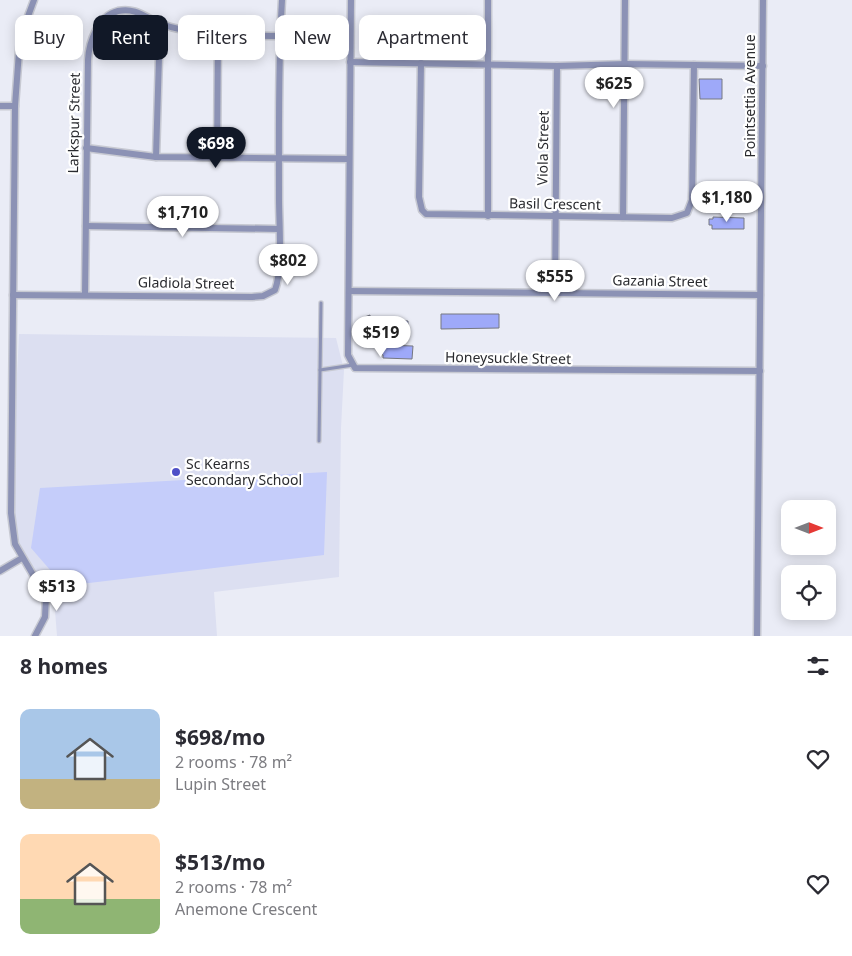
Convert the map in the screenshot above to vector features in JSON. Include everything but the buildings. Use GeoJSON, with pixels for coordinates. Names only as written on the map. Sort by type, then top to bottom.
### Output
{"type":"FeatureCollection","features":[{"type":"Feature","properties":{"kind":"street"},"geometry":{"type":"LineString","coordinates":[[34,0],[20,38],[15,106],[11,522],[13,538],[22,558],[46,597],[46,613],[35,636]]}},
{"type":"Feature","properties":{"kind":"street","name":"Gladiola Street"},"geometry":{"type":"LineString","coordinates":[[281,15],[282,0]]}},
{"type":"Feature","properties":{"kind":"street"},"geometry":{"type":"LineString","coordinates":[[351,0],[348,159],[348,355],[353,365]]}},
{"type":"Feature","properties":{"kind":"street"},"geometry":{"type":"LineString","coordinates":[[488,0],[488,216]]}},
{"type":"Feature","properties":{"kind":"street"},"geometry":{"type":"LineString","coordinates":[[623,217],[626,64],[625,0]]}},
{"type":"Feature","properties":{"kind":"street","name":"Pointsettia Avenue"},"geometry":{"type":"LineString","coordinates":[[757,636],[763,0]]}},
{"type":"Feature","properties":{"kind":"street","name":"Larkspur Street"},"geometry":{"type":"LineString","coordinates":[[111,15],[126,10],[145,15]]}},
{"type":"Feature","properties":{"kind":"street","name":"Larkspur Street"},"geometry":{"type":"LineString","coordinates":[[84,294],[88,50],[93,39]]}},
{"type":"Feature","properties":{"kind":"street"},"geometry":{"type":"LineString","coordinates":[[156,157],[159,60]]}},
{"type":"Feature","properties":{"kind":"street"},"geometry":{"type":"LineString","coordinates":[[217,159],[218,60]]}},
{"type":"Feature","properties":{"kind":"street","name":"Gladiola Street"},"geometry":{"type":"LineString","coordinates":[[13,295],[252,296],[271,294],[277,285],[280,60]]}},
{"type":"Feature","properties":{"kind":"street"},"geometry":{"type":"LineString","coordinates":[[350,62],[489,63],[557,66],[626,64],[763,66]]}},
{"type":"Feature","properties":{"kind":"street","name":"Basil Crescent"},"geometry":{"type":"LineString","coordinates":[[421,63],[419,197],[422,210],[426,214],[434,215],[555,218],[672,218],[680,216],[689,210],[692,200],[694,65]]}},
{"type":"Feature","properties":{"kind":"street","name":"Viola Street"},"geometry":{"type":"LineString","coordinates":[[556,291],[557,66]]}},
{"type":"Feature","properties":{"kind":"street"},"geometry":{"type":"LineString","coordinates":[[0,106],[15,106]]}},
{"type":"Feature","properties":{"kind":"street"},"geometry":{"type":"LineString","coordinates":[[86,148],[156,157],[279,160],[348,159]]}},
{"type":"Feature","properties":{"kind":"street"},"geometry":{"type":"LineString","coordinates":[[86,226],[279,229]]}},
{"type":"Feature","properties":{"kind":"street","name":"Gazania Street"},"geometry":{"type":"LineString","coordinates":[[349,291],[556,291],[760,295]]}},
{"type":"Feature","properties":{"kind":"street","name":"Honeysuckle Street"},"geometry":{"type":"LineString","coordinates":[[353,365],[361,368],[760,372]]}},
{"type":"Feature","properties":{"kind":"street"},"geometry":{"type":"LineString","coordinates":[[0,571],[22,558]]}},
{"type":"Feature","properties":{"kind":"lane"},"geometry":{"type":"LineString","coordinates":[[319,441],[320,303]]}},
{"type":"Feature","properties":{"kind":"lane"},"geometry":{"type":"LineString","coordinates":[[320,370],[353,365]]}},
{"type":"Feature","properties":{"kind":"shaded area","name":"Sc Kearns Secondary School"},"geometry":{"type":"Polygon","coordinates":[[[19,334],[336,338],[344,370],[341,428],[339,577],[214,592],[217,636],[57,636],[54,598],[46,598],[21,559],[10,517],[19,334]]]}},
{"type":"Feature","properties":{"kind":"shaded area"},"geometry":{"type":"Polygon","coordinates":[[[327,472],[324,555],[64,586],[31,548],[40,488],[327,472]]]}},
{"type":"Feature","properties":{"kind":"place","name":"Sc Kearns Secondary School"},"geometry":{"type":"Point","coordinates":[176,472]}}]}
